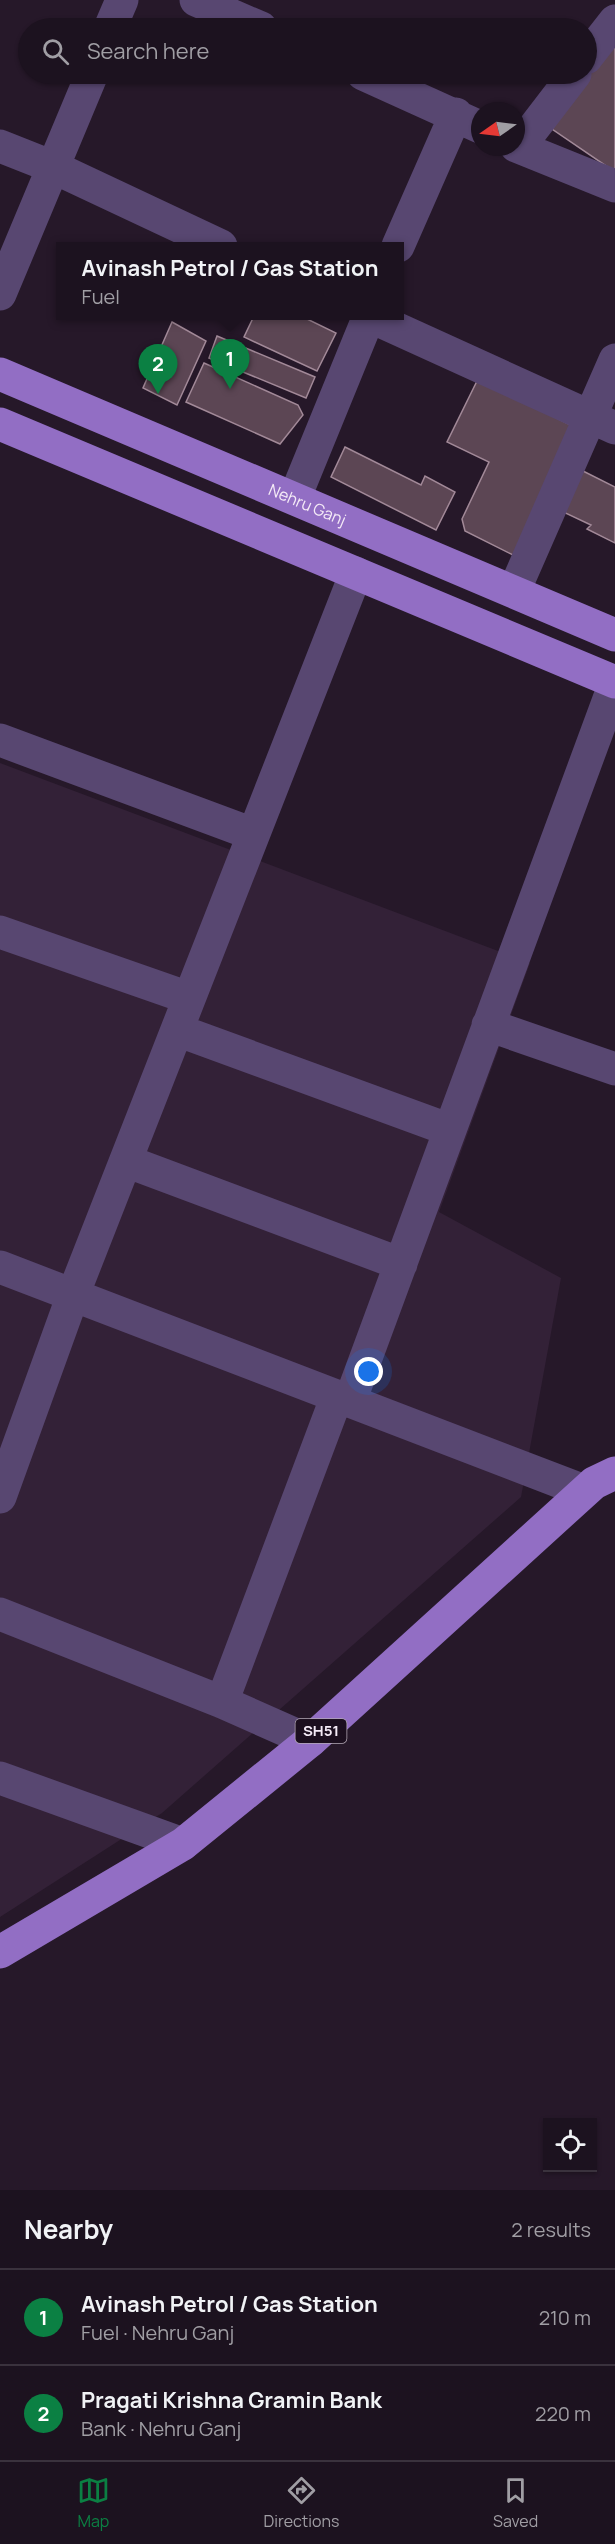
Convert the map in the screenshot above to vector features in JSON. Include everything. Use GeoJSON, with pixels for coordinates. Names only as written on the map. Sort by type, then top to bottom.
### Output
{"type":"FeatureCollection","features":[{"type":"Feature","properties":{"kind":"main road","name":"Nehru Ganj"},"geometry":{"type":"LineString","coordinates":[[0,374],[615,634]]}},
{"type":"Feature","properties":{"kind":"main road"},"geometry":{"type":"LineString","coordinates":[[0,424],[615,682]]}},
{"type":"Feature","properties":{"kind":"main road","name":"SH51"},"geometry":{"type":"LineString","coordinates":[[0,1952],[183,1844],[310,1741],[584,1491],[594,1483],[615,1473]]}},
{"type":"Feature","properties":{"kind":"street"},"geometry":{"type":"LineString","coordinates":[[114,18],[122,0]]}},
{"type":"Feature","properties":{"kind":"street"},"geometry":{"type":"LineString","coordinates":[[196,0],[238,18]]}},
{"type":"Feature","properties":{"kind":"street"},"geometry":{"type":"LineString","coordinates":[[597,44],[615,21]]}},
{"type":"Feature","properties":{"kind":"street"},"geometry":{"type":"LineString","coordinates":[[0,294],[88,84]]}},
{"type":"Feature","properties":{"kind":"street"},"geometry":{"type":"LineString","coordinates":[[385,84],[468,121],[400,242]]}},
{"type":"Feature","properties":{"kind":"street"},"geometry":{"type":"LineString","coordinates":[[525,138],[567,84]]}},
{"type":"Feature","properties":{"kind":"street"},"geometry":{"type":"LineString","coordinates":[[0,146],[53,167],[213,242]]}},
{"type":"Feature","properties":{"kind":"street"},"geometry":{"type":"LineString","coordinates":[[525,150],[615,186]]}},
{"type":"Feature","properties":{"kind":"street"},"geometry":{"type":"LineString","coordinates":[[295,497],[367,320]]}},
{"type":"Feature","properties":{"kind":"street"},"geometry":{"type":"LineString","coordinates":[[380,320],[603,422]]}},
{"type":"Feature","properties":{"kind":"street"},"geometry":{"type":"LineString","coordinates":[[514,591],[603,422],[615,360]]}},
{"type":"Feature","properties":{"kind":"street"},"geometry":{"type":"LineString","coordinates":[[0,1497],[73,1295],[356,573]]}},
{"type":"Feature","properties":{"kind":"street"},"geometry":{"type":"LineString","coordinates":[[222,1702],[401,1264],[615,682]]}},
{"type":"Feature","properties":{"kind":"street"},"geometry":{"type":"LineString","coordinates":[[0,740],[253,834]]}},
{"type":"Feature","properties":{"kind":"street"},"geometry":{"type":"LineString","coordinates":[[0,932],[189,998]]}},
{"type":"Feature","properties":{"kind":"street"},"geometry":{"type":"LineString","coordinates":[[489,1025],[615,1069]]}},
{"type":"Feature","properties":{"kind":"street"},"geometry":{"type":"LineString","coordinates":[[177,1030],[450,1130]]}},
{"type":"Feature","properties":{"kind":"street"},"geometry":{"type":"LineString","coordinates":[[126,1161],[401,1264]]}},
{"type":"Feature","properties":{"kind":"street"},"geometry":{"type":"LineString","coordinates":[[0,1267],[584,1491]]}},
{"type":"Feature","properties":{"kind":"street"},"geometry":{"type":"LineString","coordinates":[[0,1614],[222,1702],[310,1741]]}},
{"type":"Feature","properties":{"kind":"street"},"geometry":{"type":"LineString","coordinates":[[0,1778],[183,1844]]}},
{"type":"Feature","properties":{"kind":"shaded area"},"geometry":{"type":"Polygon","coordinates":[[[0,763],[530,963],[439,1212],[561,1278],[521,1497],[162,1813],[0,1917],[0,763]]]}},
{"type":"Feature","properties":{"kind":"building"},"geometry":{"type":"Polygon","coordinates":[[[615,36],[615,172],[552,129],[582,84],[597,84],[597,63],[615,36]]]}},
{"type":"Feature","properties":{"kind":"building"},"geometry":{"type":"Polygon","coordinates":[[[252,320],[309,320],[336,333],[317,371],[244,337],[252,320]]]}},
{"type":"Feature","properties":{"kind":"building"},"geometry":{"type":"Polygon","coordinates":[[[172,322],[206,341],[177,405],[143,388],[172,322]]]}},
{"type":"Feature","properties":{"kind":"building"},"geometry":{"type":"Polygon","coordinates":[[[217,336],[315,377],[306,398],[209,358],[217,336]]]}},
{"type":"Feature","properties":{"kind":"building"},"geometry":{"type":"Polygon","coordinates":[[[204,363],[298,405],[303,415],[280,444],[186,402],[204,363]]]}},
{"type":"Feature","properties":{"kind":"building"},"geometry":{"type":"Polygon","coordinates":[[[478,379],[577,428],[515,556],[465,531],[462,519],[489,462],[447,442],[478,379]]]}},
{"type":"Feature","properties":{"kind":"building"},"geometry":{"type":"Polygon","coordinates":[[[345,447],[421,485],[425,476],[455,492],[436,530],[331,477],[345,447]]]}},
{"type":"Feature","properties":{"kind":"building"},"geometry":{"type":"Polygon","coordinates":[[[579,469],[615,487],[615,543],[587,529],[591,525],[559,510],[579,469]]]}},
{"type":"Feature","properties":{"kind":"place","name":"Avinash Petrol / Gas Station"},"geometry":{"type":"Point","coordinates":[230,389]}},
{"type":"Feature","properties":{"kind":"place","name":"Pragati Krishna Gramin Bank"},"geometry":{"type":"Point","coordinates":[158,394]}}]}
